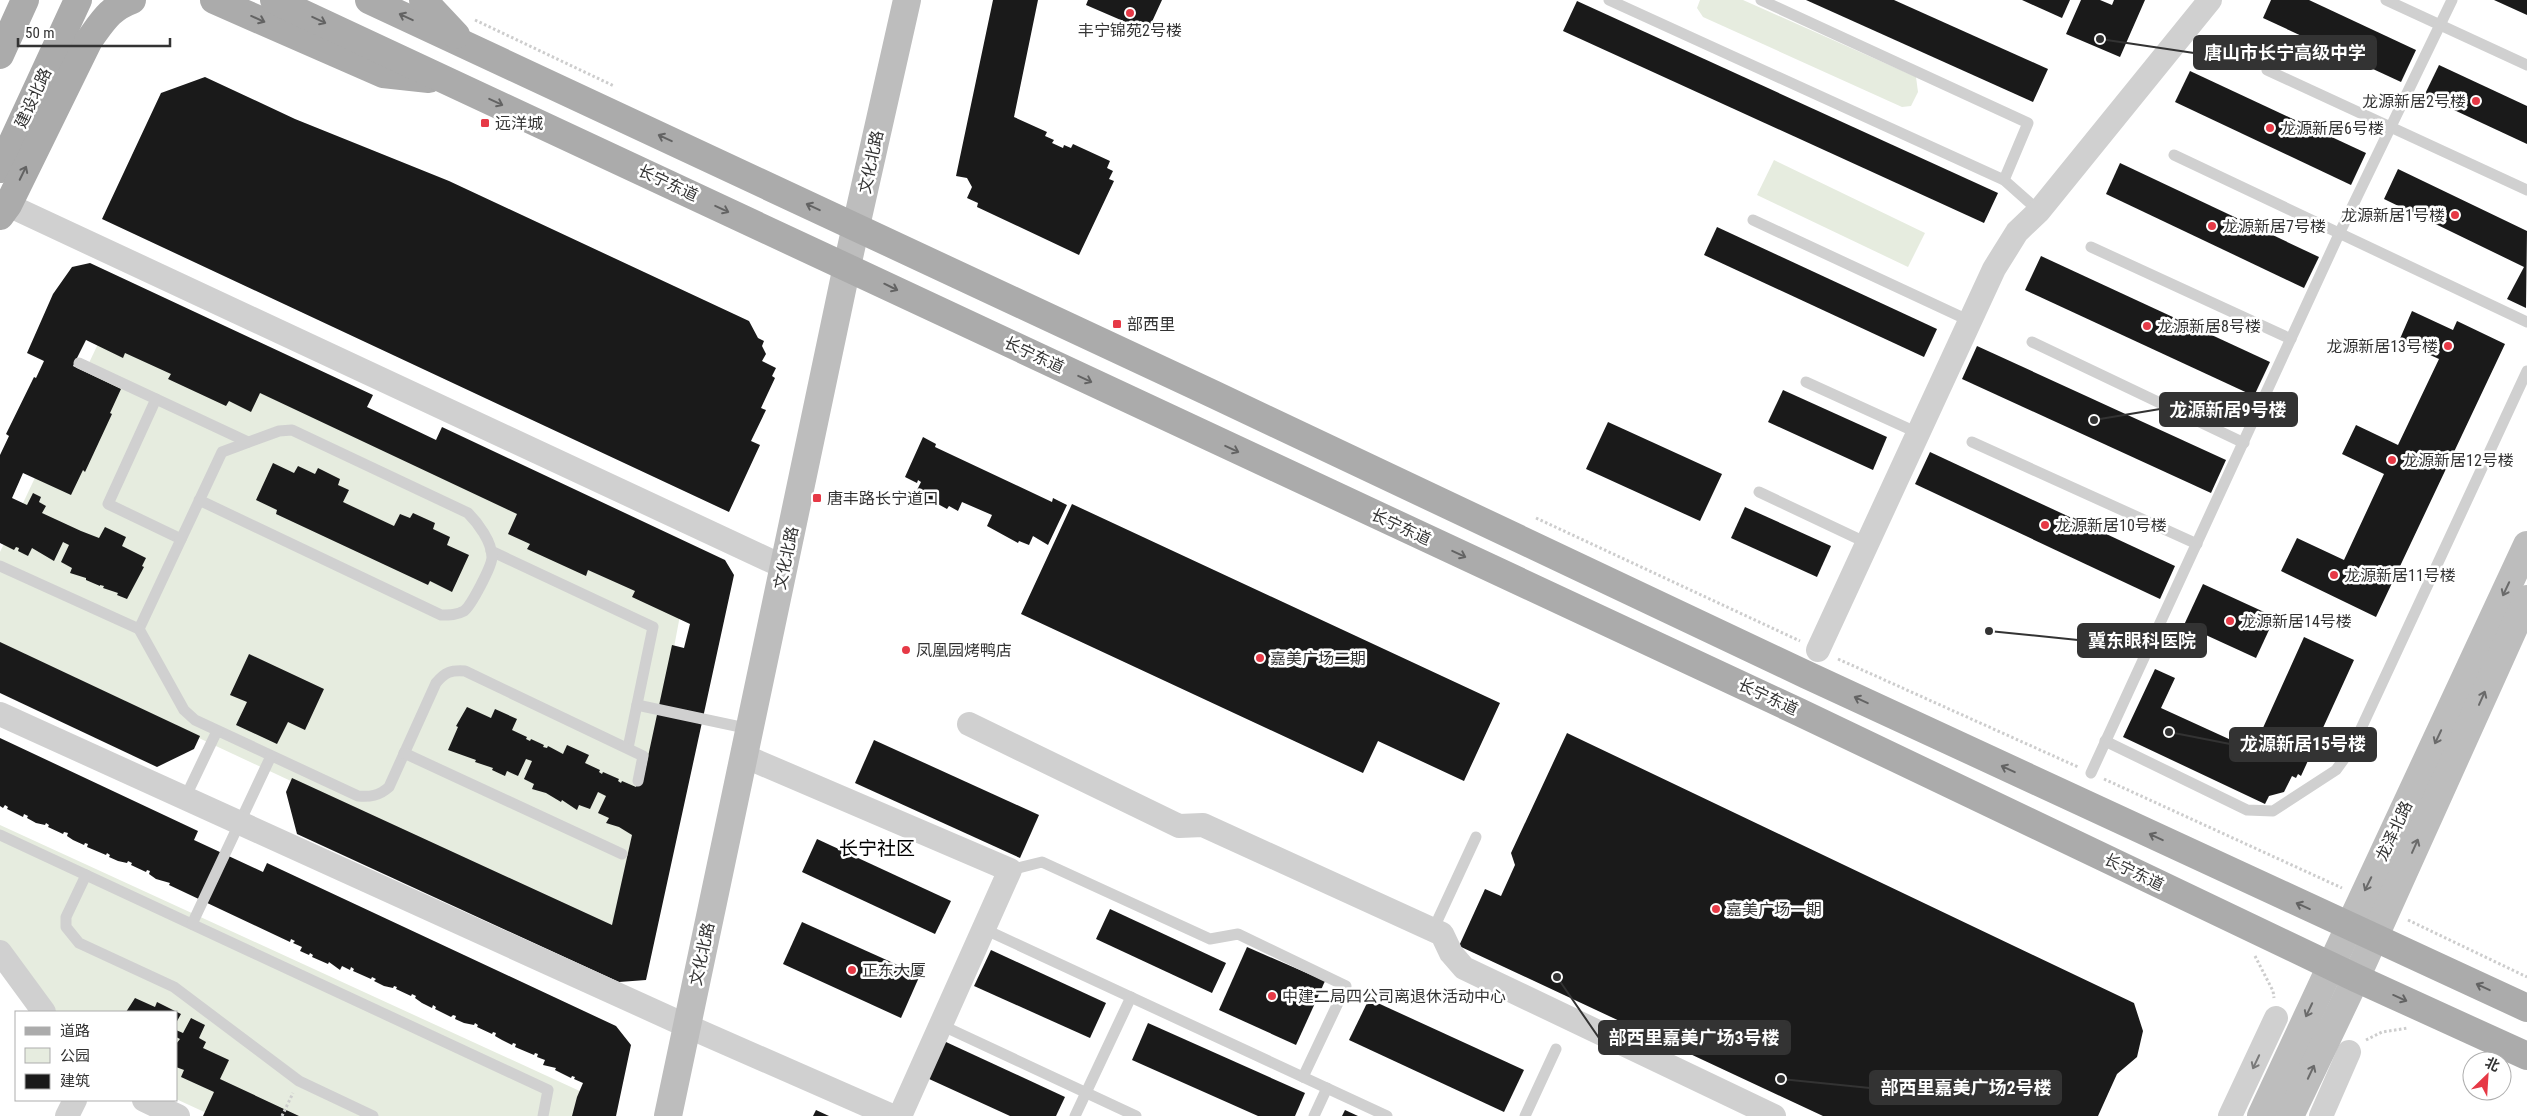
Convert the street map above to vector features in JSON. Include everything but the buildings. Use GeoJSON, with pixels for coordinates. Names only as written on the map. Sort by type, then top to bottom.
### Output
{"type":"FeatureCollection","features":[{"type":"Feature","properties":{"kind":"main road"},"geometry":{"type":"LineString","coordinates":[[0,55],[25,0]]}},
{"type":"Feature","properties":{"kind":"main road","name":"建设北路"},"geometry":{"type":"LineString","coordinates":[[0,169],[78,0]]}},
{"type":"Feature","properties":{"kind":"main road"},"geometry":{"type":"LineString","coordinates":[[4,210],[89,40],[104,18],[117,6],[132,0]]}},
{"type":"Feature","properties":{"kind":"main road"},"geometry":{"type":"LineString","coordinates":[[214,0],[383,74],[452,81]]}},
{"type":"Feature","properties":{"kind":"main road","name":"长宁东道"},"geometry":{"type":"LineString","coordinates":[[274,0],[452,81],[1216,441],[1799,712],[2330,966],[2527,1056]]}},
{"type":"Feature","properties":{"kind":"main road"},"geometry":{"type":"LineString","coordinates":[[369,0],[1213,394],[1807,675],[2527,1008]]}},
{"type":"Feature","properties":{"kind":"main road"},"geometry":{"type":"LineString","coordinates":[[423,0],[466,46]]}},
{"type":"Feature","properties":{"kind":"main road","name":"文化北路"},"geometry":{"type":"LineString","coordinates":[[668,1116],[847,266],[907,0]]}},
{"type":"Feature","properties":{"kind":"main road","name":"龙泽北路"},"geometry":{"type":"LineString","coordinates":[[2260,1116],[2527,545]]}},
{"type":"Feature","properties":{"kind":"main road","name":"龙泽北路"},"geometry":{"type":"LineString","coordinates":[[2290,1116],[2356,978],[2527,599]]}},
{"type":"Feature","properties":{"kind":"street"},"geometry":{"type":"LineString","coordinates":[[1818,650],[1994,269],[2017,232],[2039,211],[2210,0]]}},
{"type":"Feature","properties":{"kind":"street"},"geometry":{"type":"LineString","coordinates":[[4,210],[784,567]]}},
{"type":"Feature","properties":{"kind":"street"},"geometry":{"type":"LineString","coordinates":[[0,714],[687,1026],[892,1116]]}},
{"type":"Feature","properties":{"kind":"street"},"geometry":{"type":"LineString","coordinates":[[969,724],[1179,826],[1203,825],[1442,934],[1451,953],[1464,968],[1774,1116]]}},
{"type":"Feature","properties":{"kind":"street"},"geometry":{"type":"LineString","coordinates":[[744,756],[1010,870],[900,1116]]}},
{"type":"Feature","properties":{"kind":"street"},"geometry":{"type":"LineString","coordinates":[[0,952],[43,1011]]}},
{"type":"Feature","properties":{"kind":"street"},"geometry":{"type":"LineString","coordinates":[[2230,1116],[2276,1018]]}},
{"type":"Feature","properties":{"kind":"street"},"geometry":{"type":"LineString","coordinates":[[2320,1116],[2349,1052]]}},
{"type":"Feature","properties":{"kind":"street"},"geometry":{"type":"LineString","coordinates":[[67,1116],[74,1101]]}},
{"type":"Feature","properties":{"kind":"street"},"geometry":{"type":"LineString","coordinates":[[146,1101],[178,1116]]}},
{"type":"Feature","properties":{"kind":"lane"},"geometry":{"type":"LineString","coordinates":[[1609,0],[2004,180],[2039,211]]}},
{"type":"Feature","properties":{"kind":"lane"},"geometry":{"type":"LineString","coordinates":[[1761,0],[2028,123],[2004,180]]}},
{"type":"Feature","properties":{"kind":"lane"},"geometry":{"type":"LineString","coordinates":[[2386,0],[2527,64]]}},
{"type":"Feature","properties":{"kind":"lane"},"geometry":{"type":"LineString","coordinates":[[2091,774],[2340,232],[2452,0]]}},
{"type":"Feature","properties":{"kind":"lane"},"geometry":{"type":"LineString","coordinates":[[2267,70],[2527,190]]}},
{"type":"Feature","properties":{"kind":"lane"},"geometry":{"type":"LineString","coordinates":[[2174,155],[2527,322]]}},
{"type":"Feature","properties":{"kind":"lane"},"geometry":{"type":"LineString","coordinates":[[1754,220],[1970,321]]}},
{"type":"Feature","properties":{"kind":"lane"},"geometry":{"type":"LineString","coordinates":[[2091,247],[2291,339]]}},
{"type":"Feature","properties":{"kind":"lane"},"geometry":{"type":"LineString","coordinates":[[2032,342],[2244,443]]}},
{"type":"Feature","properties":{"kind":"lane"},"geometry":{"type":"LineString","coordinates":[[79,363],[248,442]]}},
{"type":"Feature","properties":{"kind":"lane"},"geometry":{"type":"LineString","coordinates":[[2105,741],[2247,810],[2273,811],[2336,770],[2352,748],[2527,371]]}},
{"type":"Feature","properties":{"kind":"lane"},"geometry":{"type":"LineString","coordinates":[[1806,382],[1918,433]]}},
{"type":"Feature","properties":{"kind":"lane"},"geometry":{"type":"LineString","coordinates":[[156,399],[108,504],[181,539]]}},
{"type":"Feature","properties":{"kind":"lane"},"geometry":{"type":"LineString","coordinates":[[139,629],[199,500],[222,452],[279,431],[292,430],[468,513],[476,521],[491,551],[492,558],[471,605],[454,615],[442,615],[199,500]]}},
{"type":"Feature","properties":{"kind":"lane"},"geometry":{"type":"LineString","coordinates":[[1972,442],[2197,544]]}},
{"type":"Feature","properties":{"kind":"lane"},"geometry":{"type":"LineString","coordinates":[[1759,492],[1867,544]]}},
{"type":"Feature","properties":{"kind":"lane"},"geometry":{"type":"LineString","coordinates":[[491,551],[653,627],[628,748]]}},
{"type":"Feature","properties":{"kind":"lane"},"geometry":{"type":"LineString","coordinates":[[0,566],[139,629],[184,710],[194,720],[358,796],[370,797],[382,793],[389,787],[436,683],[444,674],[453,670],[464,670],[643,756],[638,781]]}},
{"type":"Feature","properties":{"kind":"lane"},"geometry":{"type":"LineString","coordinates":[[637,705],[750,729]]}},
{"type":"Feature","properties":{"kind":"lane"},"geometry":{"type":"LineString","coordinates":[[185,798],[217,731]]}},
{"type":"Feature","properties":{"kind":"lane"},"geometry":{"type":"LineString","coordinates":[[404,753],[622,854]]}},
{"type":"Feature","properties":{"kind":"lane"},"geometry":{"type":"LineString","coordinates":[[192,924],[271,756]]}},
{"type":"Feature","properties":{"kind":"lane"},"geometry":{"type":"LineString","coordinates":[[0,835],[548,1090],[543,1116]]}},
{"type":"Feature","properties":{"kind":"lane"},"geometry":{"type":"LineString","coordinates":[[1433,930],[1476,837]]}},
{"type":"Feature","properties":{"kind":"lane"},"geometry":{"type":"LineString","coordinates":[[1010,870],[1042,862],[1210,939],[1238,934],[1346,986],[1303,1077]]}},
{"type":"Feature","properties":{"kind":"lane"},"geometry":{"type":"LineString","coordinates":[[86,875],[66,917],[66,927],[79,943],[174,987],[299,1082],[373,1116]]}},
{"type":"Feature","properties":{"kind":"lane"},"geometry":{"type":"LineString","coordinates":[[984,928],[1387,1116]]}},
{"type":"Feature","properties":{"kind":"lane"},"geometry":{"type":"LineString","coordinates":[[1075,1116],[1131,997]]}},
{"type":"Feature","properties":{"kind":"lane"},"geometry":{"type":"LineString","coordinates":[[941,1025],[1136,1116]]}},
{"type":"Feature","properties":{"kind":"lane"},"geometry":{"type":"LineString","coordinates":[[1525,1116],[1556,1049]]}},
{"type":"Feature","properties":{"kind":"lane"},"geometry":{"type":"LineString","coordinates":[[1314,1116],[1327,1088]]}},
{"type":"Feature","properties":{"kind":"path"},"geometry":{"type":"LineString","coordinates":[[469,17],[621,89]]}},
{"type":"Feature","properties":{"kind":"path"},"geometry":{"type":"LineString","coordinates":[[1530,515],[1818,650],[2362,898]]}},
{"type":"Feature","properties":{"kind":"path"},"geometry":{"type":"LineString","coordinates":[[2387,910],[2527,977]]}},
{"type":"Feature","properties":{"kind":"path"},"geometry":{"type":"LineString","coordinates":[[2349,1052],[2382,1032],[2413,1028]]}},
{"type":"Feature","properties":{"kind":"path"},"geometry":{"type":"LineString","coordinates":[[282,1116],[299,1082]]}},
{"type":"Feature","properties":{"kind":"green space"},"geometry":{"type":"Polygon","coordinates":[[[1700,0],[1743,0],[1916,77],[1918,92],[1911,106],[1902,107],[1703,17],[1697,8],[1700,0]]]}},
{"type":"Feature","properties":{"kind":"green space"},"geometry":{"type":"Polygon","coordinates":[[[1774,160],[1925,233],[1908,267],[1757,195],[1774,160]]]}},
{"type":"Feature","properties":{"kind":"green space"},"geometry":{"type":"Polygon","coordinates":[[[121,295],[690,562],[620,935],[0,645],[0,552],[121,295]]]}},
{"type":"Feature","properties":{"kind":"green space"},"geometry":{"type":"Polygon","coordinates":[[[0,825],[584,1093],[578,1116],[213,1116],[178,1100],[178,1011],[48,1011],[0,944],[0,825]]]}},
{"type":"Feature","properties":{"kind":"place","name":"丰宁锦苑2号楼"},"geometry":{"type":"Point","coordinates":[1130,13]}},
{"type":"Feature","properties":{"kind":"place","name":"唐山市长宁高级中学"},"geometry":{"type":"Point","coordinates":[2100,39]}},
{"type":"Feature","properties":{"kind":"place","name":"龙源新居2号楼"},"geometry":{"type":"Point","coordinates":[2476,101]}},
{"type":"Feature","properties":{"kind":"place","name":"远洋城"},"geometry":{"type":"Point","coordinates":[485,123]}},
{"type":"Feature","properties":{"kind":"place","name":"龙源新居6号楼"},"geometry":{"type":"Point","coordinates":[2270,128]}},
{"type":"Feature","properties":{"kind":"place","name":"龙源新居1号楼"},"geometry":{"type":"Point","coordinates":[2455,215]}},
{"type":"Feature","properties":{"kind":"place","name":"龙源新居7号楼"},"geometry":{"type":"Point","coordinates":[2212,226]}},
{"type":"Feature","properties":{"kind":"place","name":"部西里"},"geometry":{"type":"Point","coordinates":[1117,324]}},
{"type":"Feature","properties":{"kind":"place","name":"龙源新居8号楼"},"geometry":{"type":"Point","coordinates":[2147,326]}},
{"type":"Feature","properties":{"kind":"place","name":"龙源新居13号楼"},"geometry":{"type":"Point","coordinates":[2448,346]}},
{"type":"Feature","properties":{"kind":"place","name":"龙源新居9号楼"},"geometry":{"type":"Point","coordinates":[2094,420]}},
{"type":"Feature","properties":{"kind":"place","name":"龙源新居12号楼"},"geometry":{"type":"Point","coordinates":[2392,460]}},
{"type":"Feature","properties":{"kind":"place","name":"唐丰路长宁道口"},"geometry":{"type":"Point","coordinates":[817,498]}},
{"type":"Feature","properties":{"kind":"place","name":"龙源新居10号楼"},"geometry":{"type":"Point","coordinates":[2045,525]}},
{"type":"Feature","properties":{"kind":"place","name":"龙源新居11号楼"},"geometry":{"type":"Point","coordinates":[2334,575]}},
{"type":"Feature","properties":{"kind":"place","name":"龙源新居14号楼"},"geometry":{"type":"Point","coordinates":[2230,621]}},
{"type":"Feature","properties":{"kind":"place","name":"冀东眼科医院"},"geometry":{"type":"Point","coordinates":[1989,631]}},
{"type":"Feature","properties":{"kind":"place","name":"凤凰园烤鸭店"},"geometry":{"type":"Point","coordinates":[906,650]}},
{"type":"Feature","properties":{"kind":"place","name":"嘉美广场二期"},"geometry":{"type":"Point","coordinates":[1260,658]}},
{"type":"Feature","properties":{"kind":"place","name":"龙源新居15号楼"},"geometry":{"type":"Point","coordinates":[2169,732]}},
{"type":"Feature","properties":{"kind":"place","name":"嘉美广场一期"},"geometry":{"type":"Point","coordinates":[1716,909]}},
{"type":"Feature","properties":{"kind":"place","name":"正东大厦"},"geometry":{"type":"Point","coordinates":[852,970]}},
{"type":"Feature","properties":{"kind":"place","name":"部西里嘉美广场3号楼"},"geometry":{"type":"Point","coordinates":[1557,977]}},
{"type":"Feature","properties":{"kind":"place","name":"中建二局四公司离退休活动中心"},"geometry":{"type":"Point","coordinates":[1272,996]}},
{"type":"Feature","properties":{"kind":"place","name":"部西里嘉美广场2号楼"},"geometry":{"type":"Point","coordinates":[1781,1079]}},
{"type":"Feature","properties":{"kind":"district","name":"长宁社区"},"geometry":{"type":"Point","coordinates":[877,848]}}]}
